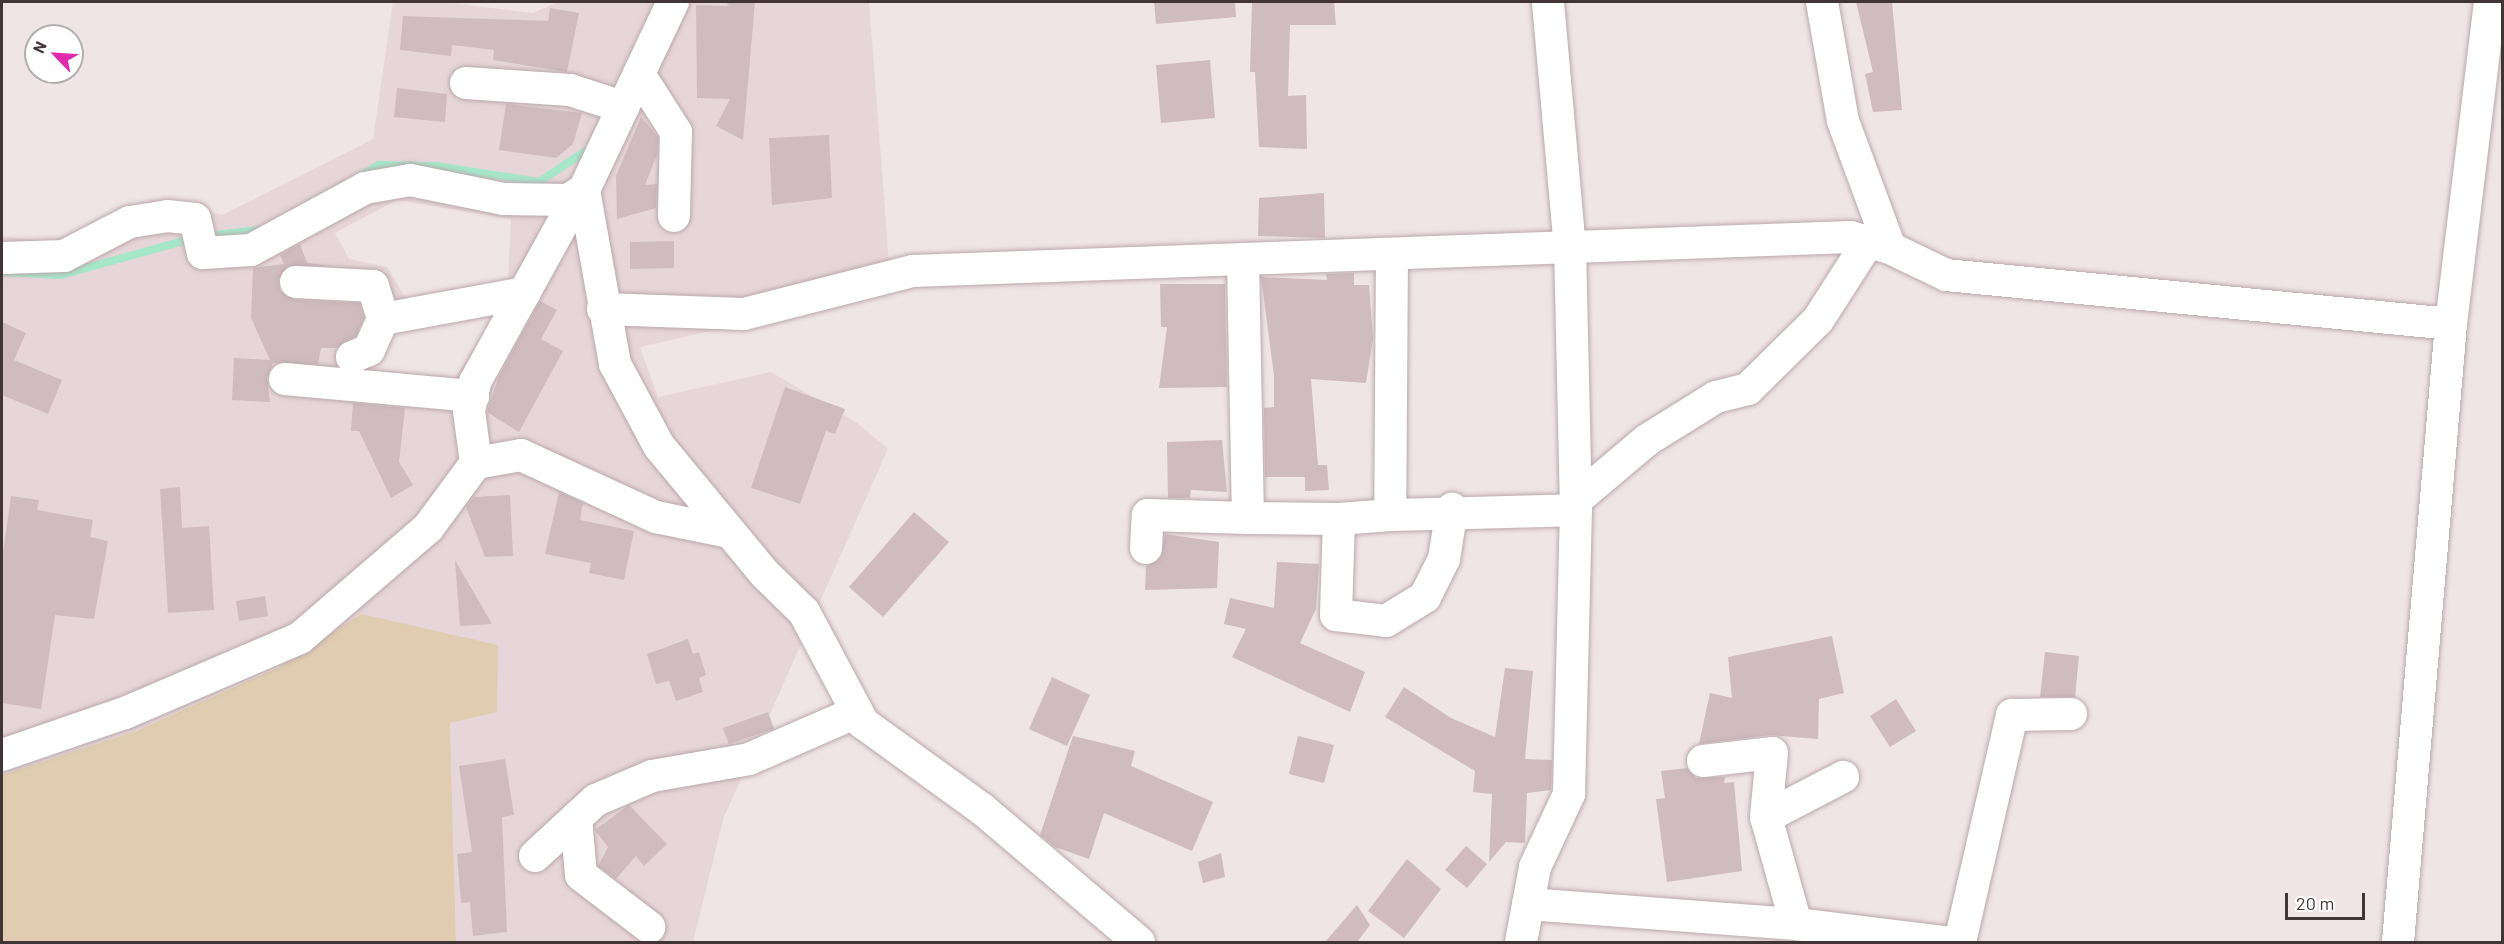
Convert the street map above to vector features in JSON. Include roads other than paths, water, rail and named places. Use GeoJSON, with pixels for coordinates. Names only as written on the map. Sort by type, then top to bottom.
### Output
{"type":"FeatureCollection","features":[{"type":"Feature","properties":{"kind":"street"},"geometry":{"type":"LineString","coordinates":[[2,755],[106,720],[300,638],[428,528],[476,463],[473,396],[525,292],[564,221],[612,104],[639,74],[673,2]]}},
{"type":"Feature","properties":{"kind":"street"},"geometry":{"type":"LineString","coordinates":[[1521,942],[1535,867],[1569,794],[1576,505],[1570,249],[1548,2]]}},
{"type":"Feature","properties":{"kind":"street"},"geometry":{"type":"LineString","coordinates":[[1822,2],[1843,121],[1879,245]]}},
{"type":"Feature","properties":{"kind":"street"},"geometry":{"type":"LineString","coordinates":[[2398,942],[2451,324],[2490,2]]}},
{"type":"Feature","properties":{"kind":"street"},"geometry":{"type":"LineString","coordinates":[[639,74],[676,132],[674,216]]}},
{"type":"Feature","properties":{"kind":"street"},"geometry":{"type":"LineString","coordinates":[[466,83],[570,90],[612,104]]}},
{"type":"Feature","properties":{"kind":"street"},"geometry":{"type":"LineString","coordinates":[[2,258],[64,256],[130,222],[167,216],[195,219],[203,253],[251,250],[365,188],[410,180],[503,199],[576,195]]}},
{"type":"Feature","properties":{"kind":"street"},"geometry":{"type":"LineString","coordinates":[[576,195],[615,364],[659,446],[729,532],[804,612],[863,723],[982,809],[1139,942]]}},
{"type":"Feature","properties":{"kind":"street"},"geometry":{"type":"LineString","coordinates":[[603,309],[744,314],[913,271],[1570,249],[1850,237],[1879,245],[1946,275],[2451,324]]}},
{"type":"Feature","properties":{"kind":"street"},"geometry":{"type":"LineString","coordinates":[[1146,548],[1148,515],[1339,519],[1452,509],[1576,505],[1667,428],[1716,397],[1748,389],[1818,320],[1879,245]]}},
{"type":"Feature","properties":{"kind":"street"},"geometry":{"type":"LineString","coordinates":[[1390,515],[1392,255]]}},
{"type":"Feature","properties":{"kind":"street"},"geometry":{"type":"LineString","coordinates":[[1243,260],[1248,518]]}},
{"type":"Feature","properties":{"kind":"street"},"geometry":{"type":"LineString","coordinates":[[296,282],[373,286],[382,319],[369,350],[352,357]]}},
{"type":"Feature","properties":{"kind":"street"},"geometry":{"type":"LineString","coordinates":[[382,319],[525,292]]}},
{"type":"Feature","properties":{"kind":"street"},"geometry":{"type":"LineString","coordinates":[[285,380],[473,396]]}},
{"type":"Feature","properties":{"kind":"street"},"geometry":{"type":"LineString","coordinates":[[476,463],[521,455],[656,517],[729,532]]}},
{"type":"Feature","properties":{"kind":"street"},"geometry":{"type":"LineString","coordinates":[[1339,519],[1336,615],[1386,621],[1425,597],[1444,559],[1452,509]]}},
{"type":"Feature","properties":{"kind":"street"},"geometry":{"type":"LineString","coordinates":[[534,856],[596,800],[652,776],[749,759],[857,712]]}},
{"type":"Feature","properties":{"kind":"street"},"geometry":{"type":"LineString","coordinates":[[1960,942],[2012,716],[2071,714]]}},
{"type":"Feature","properties":{"kind":"street"},"geometry":{"type":"LineString","coordinates":[[1703,761],[1772,753],[1766,817],[1796,924]]}},
{"type":"Feature","properties":{"kind":"street"},"geometry":{"type":"LineString","coordinates":[[1766,817],[1843,777]]}},
{"type":"Feature","properties":{"kind":"street"},"geometry":{"type":"LineString","coordinates":[[576,818],[581,874],[649,927]]}},
{"type":"Feature","properties":{"kind":"street"},"geometry":{"type":"LineString","coordinates":[[1527,904],[1796,924],[1945,942]]}},
{"type":"Feature","properties":{"kind":"waterway"},"geometry":{"type":"LineString","coordinates":[[360,176],[379,165],[436,166],[539,182],[587,150]]}},
{"type":"Feature","properties":{"kind":"waterway"},"geometry":{"type":"LineString","coordinates":[[206,236],[259,230]]}},
{"type":"Feature","properties":{"kind":"waterway"},"geometry":{"type":"LineString","coordinates":[[2,272],[61,275],[194,238]]}}]}
